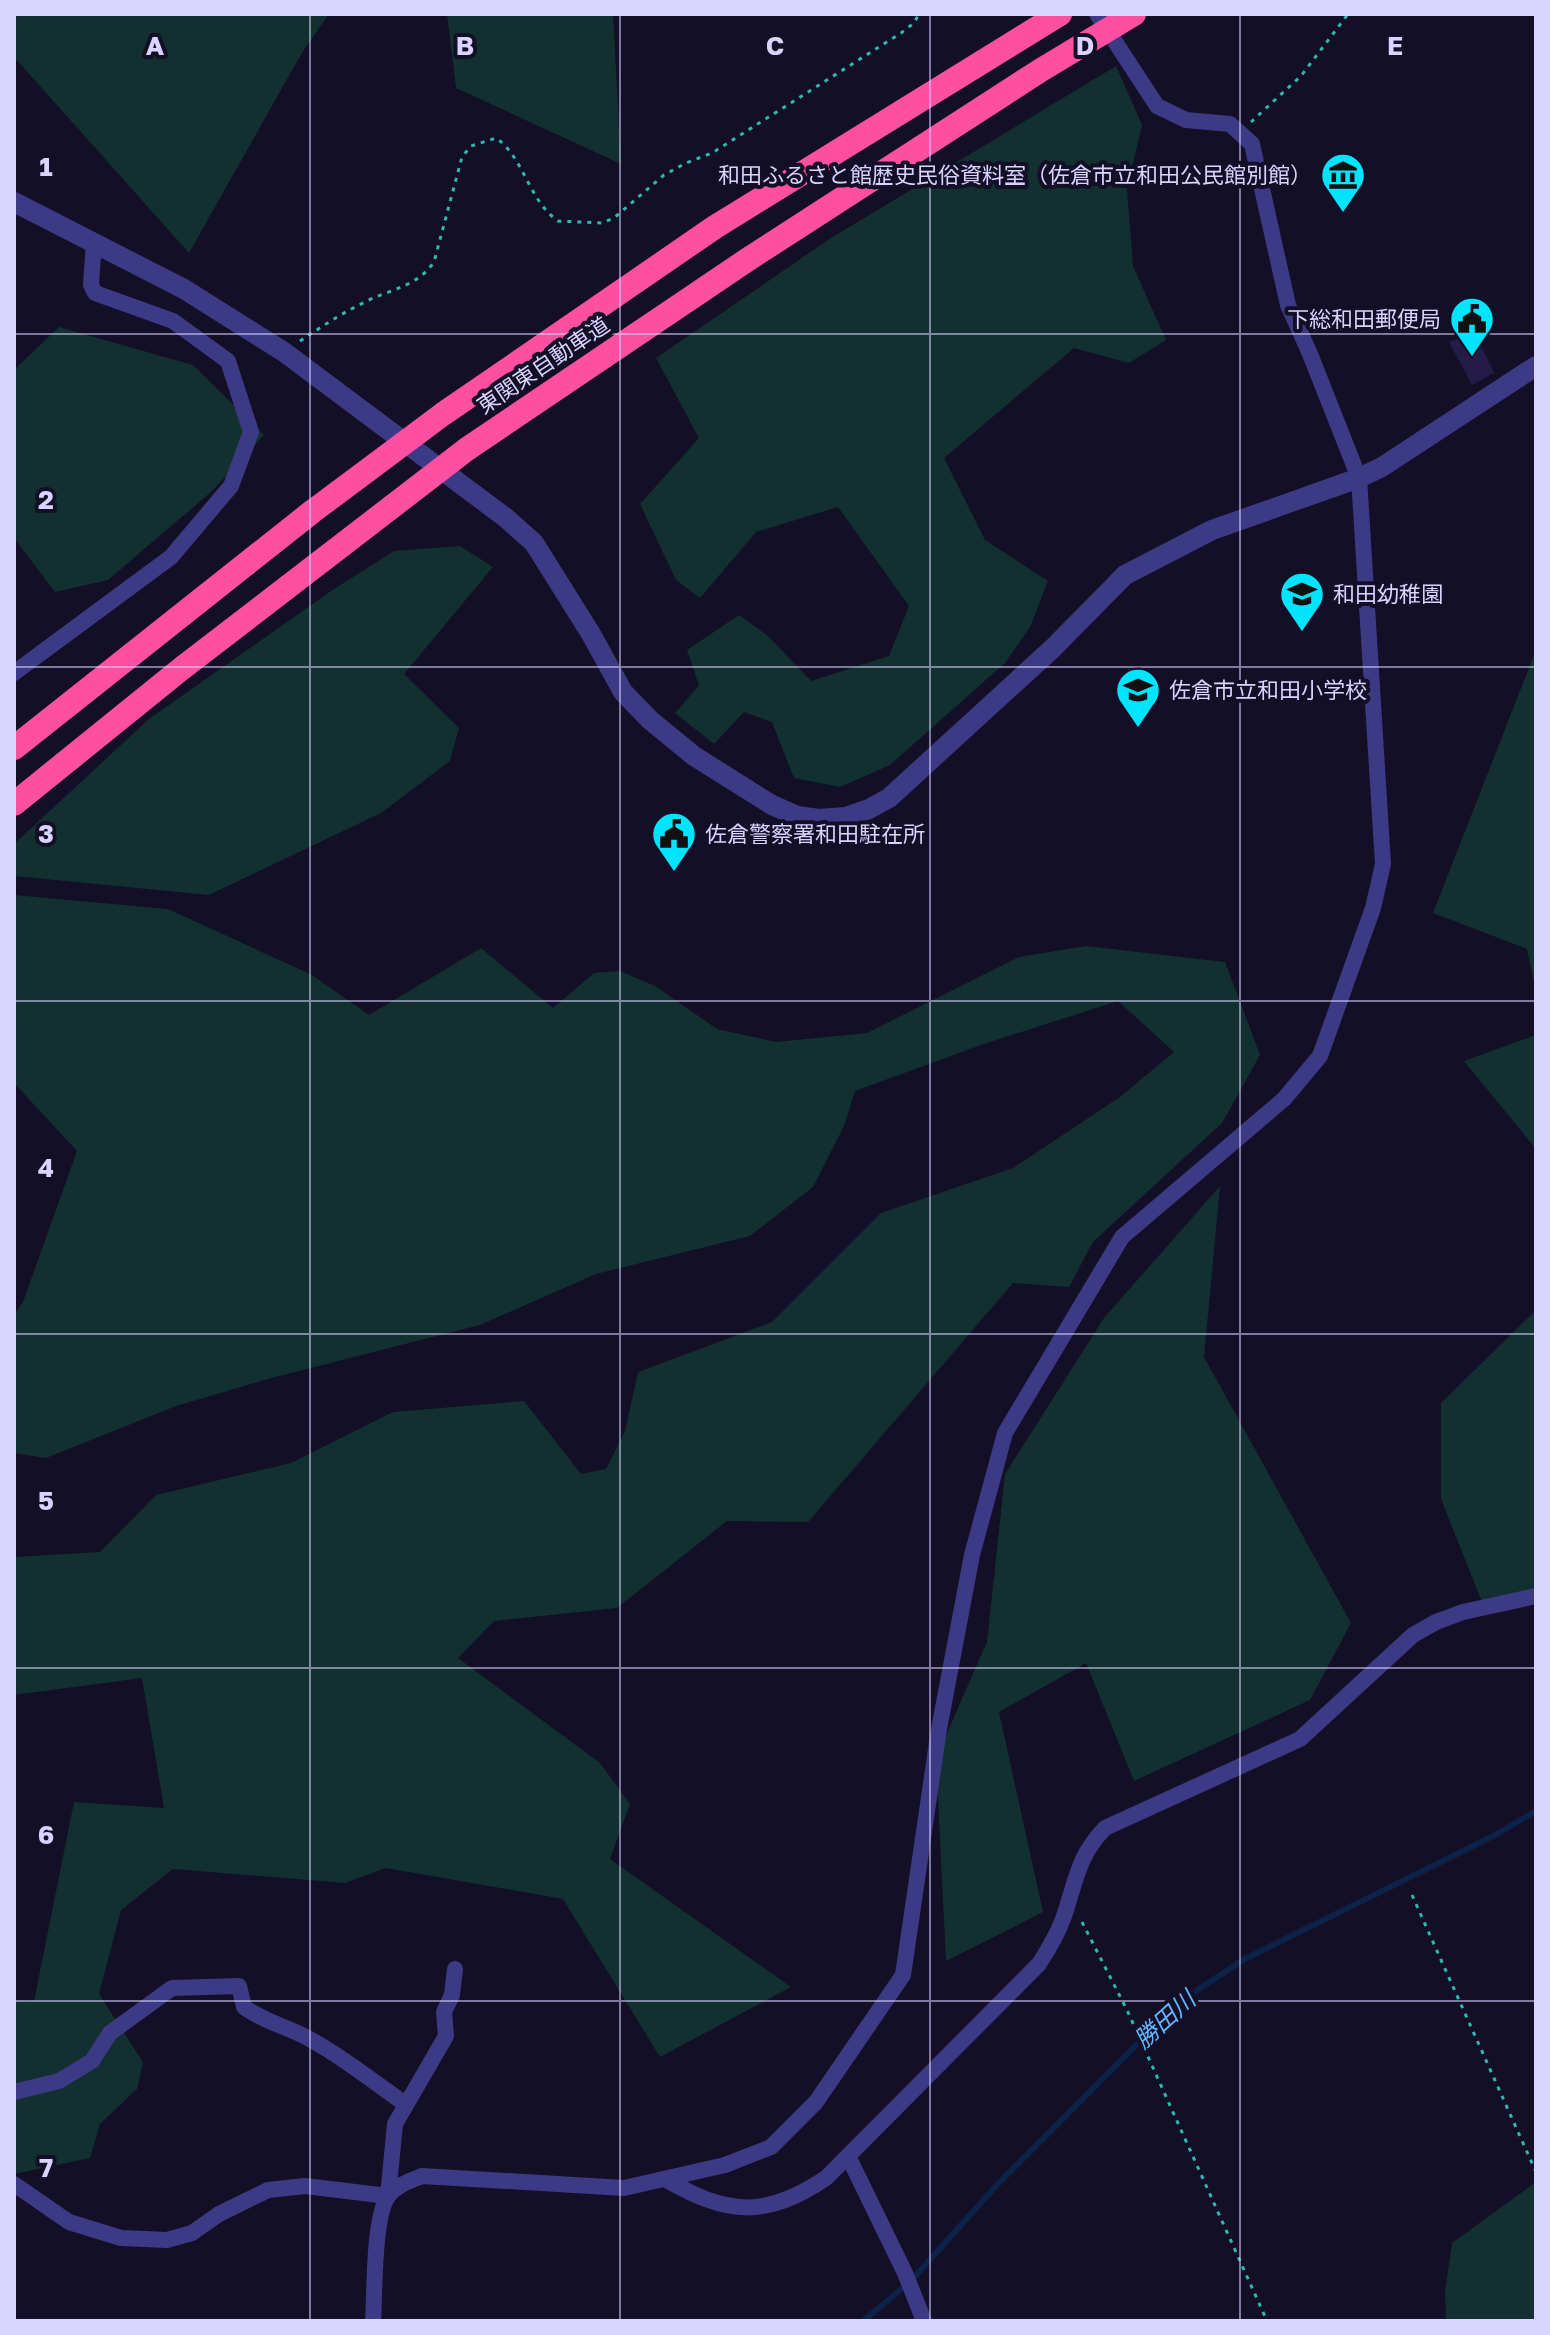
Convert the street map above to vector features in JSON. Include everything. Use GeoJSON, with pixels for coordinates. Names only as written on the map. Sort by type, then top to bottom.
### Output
{"type":"FeatureCollection","features":[{"type":"Feature","properties":{"kind":"highway","name":"東関東自動車道"},"geometry":{"type":"LineString","coordinates":[[14,748],[313,511],[443,414],[715,227],[1060,14]]}},
{"type":"Feature","properties":{"kind":"highway","name":"東関東自動車道"},"geometry":{"type":"LineString","coordinates":[[14,804],[205,650],[467,449],[747,260],[1041,70],[1134,14]]}},
{"type":"Feature","properties":{"kind":"street"},"geometry":{"type":"LineString","coordinates":[[14,2184],[69,2222],[121,2238],[167,2240],[192,2233],[219,2214],[268,2190],[305,2186],[388,2196],[400,2185],[422,2176],[624,2188],[725,2165],[771,2147],[816,2102],[903,1975],[939,1729],[972,1555],[1005,1433],[1122,1237],[1284,1099],[1320,1056],[1373,908],[1383,864],[1359,478],[1288,305],[1252,144],[1230,124],[1186,120],[1157,106],[1097,14]]}},
{"type":"Feature","properties":{"kind":"street"},"geometry":{"type":"LineString","coordinates":[[14,202],[184,289],[284,352],[506,518],[534,543],[623,692],[650,720],[694,756],[772,805],[797,816],[819,819],[846,817],[889,798],[1053,648],[1125,575],[1212,530],[1382,467],[1536,366]]}},
{"type":"Feature","properties":{"kind":"street"},"geometry":{"type":"LineString","coordinates":[[14,673],[171,557],[231,486],[251,432],[228,361],[173,321],[95,293],[91,285],[94,242]]}},
{"type":"Feature","properties":{"kind":"street"},"geometry":{"type":"LineString","coordinates":[[665,2179],[699,2199],[734,2207],[766,2206],[799,2197],[826,2178],[1039,1964],[1053,1942],[1081,1859],[1105,1828],[1300,1739],[1413,1635],[1436,1622],[1463,1612],[1536,1596]]}},
{"type":"Feature","properties":{"kind":"street"},"geometry":{"type":"LineString","coordinates":[[373,2321],[379,2217],[388,2196],[395,2124],[446,2036],[444,2012],[452,1995],[455,1969]]}},
{"type":"Feature","properties":{"kind":"street"},"geometry":{"type":"LineString","coordinates":[[14,2092],[59,2081],[92,2061],[110,2033],[172,1988],[239,1986],[244,2007],[257,2017],[304,2036],[405,2104]]}},
{"type":"Feature","properties":{"kind":"street"},"geometry":{"type":"LineString","coordinates":[[848,2156],[905,2273],[924,2321]]}},
{"type":"Feature","properties":{"kind":"path"},"geometry":{"type":"LineString","coordinates":[[284,352],[345,312],[426,274],[434,262],[462,157],[480,141],[496,138],[506,145],[537,201],[558,221],[602,223],[614,218],[664,175],[712,153],[901,33],[914,23],[919,14]]}},
{"type":"Feature","properties":{"kind":"path"},"geometry":{"type":"LineString","coordinates":[[1239,132],[1301,76],[1348,14]]}},
{"type":"Feature","properties":{"kind":"path"},"geometry":{"type":"LineString","coordinates":[[1412,1895],[1536,2172]]}},
{"type":"Feature","properties":{"kind":"path"},"geometry":{"type":"LineString","coordinates":[[1069,1898],[1127,2010],[1267,2321]]}},
{"type":"Feature","properties":{"kind":"green space"},"geometry":{"type":"Polygon","coordinates":[[[14,14],[329,14],[303,51],[189,253],[14,57],[14,14]]]}},
{"type":"Feature","properties":{"kind":"green space"},"geometry":{"type":"Polygon","coordinates":[[[447,14],[613,14],[621,164],[456,88],[447,14]]]}},
{"type":"Feature","properties":{"kind":"green space"},"geometry":{"type":"Polygon","coordinates":[[[1116,66],[1142,125],[1127,189],[1133,266],[1166,340],[1129,363],[1074,348],[944,458],[985,540],[1048,581],[1030,627],[1005,663],[890,765],[840,787],[794,778],[772,722],[744,712],[714,744],[675,713],[699,685],[687,650],[739,615],[768,636],[811,681],[889,656],[909,606],[838,507],[756,532],[700,598],[676,580],[640,504],[699,438],[656,358],[831,238],[1116,66]]]}},
{"type":"Feature","properties":{"kind":"green space"},"geometry":{"type":"Polygon","coordinates":[[[59,327],[193,365],[264,435],[211,492],[108,580],[55,592],[14,538],[14,370],[59,327]]]}},
{"type":"Feature","properties":{"kind":"green space"},"geometry":{"type":"Polygon","coordinates":[[[460,546],[493,567],[404,674],[459,728],[450,761],[381,813],[209,895],[14,876],[14,844],[149,719],[331,591],[394,551],[460,546]]]}},
{"type":"Feature","properties":{"kind":"green space"},"geometry":{"type":"Polygon","coordinates":[[[1536,650],[1536,993],[1527,949],[1433,913],[1536,650]]]}},
{"type":"Feature","properties":{"kind":"green space"},"geometry":{"type":"Polygon","coordinates":[[[14,895],[168,909],[312,975],[369,1015],[481,948],[553,1008],[594,973],[620,971],[655,986],[717,1029],[776,1042],[867,1033],[1019,957],[1086,946],[1225,962],[1260,1055],[1222,1123],[1093,1242],[1069,1287],[1013,1283],[808,1522],[727,1521],[617,1608],[494,1621],[458,1658],[600,1763],[630,1804],[610,1859],[791,1987],[660,2057],[563,1899],[386,1868],[345,1883],[173,1869],[121,1910],[99,1994],[143,2062],[137,2089],[100,2124],[90,2158],[14,2174],[14,2000],[34,2001],[74,1802],[164,1808],[142,1678],[14,1695],[14,1557],[100,1552],[156,1495],[291,1463],[393,1412],[524,1401],[581,1474],[606,1469],[625,1431],[638,1372],[772,1322],[881,1213],[1013,1168],[1120,1097],[1174,1052],[1118,1001],[981,1045],[855,1091],[844,1126],[813,1187],[750,1236],[596,1274],[480,1325],[275,1377],[176,1406],[46,1458],[14,1453],[14,1315],[23,1302],[77,1151],[14,1083],[14,895]]]}},
{"type":"Feature","properties":{"kind":"green space"},"geometry":{"type":"Polygon","coordinates":[[[1536,1035],[1536,1149],[1464,1061],[1536,1035]]]}},
{"type":"Feature","properties":{"kind":"green space"},"geometry":{"type":"Polygon","coordinates":[[[1220,1186],[1204,1357],[1351,1623],[1310,1700],[1134,1781],[1086,1663],[999,1712],[1043,1912],[946,1961],[936,1758],[987,1642],[1005,1474],[1104,1318],[1220,1186]]]}},
{"type":"Feature","properties":{"kind":"green space"},"geometry":{"type":"Polygon","coordinates":[[[1536,1310],[1536,1592],[1484,1607],[1441,1499],[1441,1403],[1536,1310]]]}},
{"type":"Feature","properties":{"kind":"green space"},"geometry":{"type":"Polygon","coordinates":[[[1536,2182],[1536,2321],[1446,2321],[1445,2291],[1452,2243],[1536,2182]]]}},
{"type":"Feature","properties":{"kind":"building"},"geometry":{"type":"Polygon","coordinates":[[[1475,332],[1494,373],[1472,385],[1449,342],[1475,332]]]}},
{"type":"Feature","properties":{"kind":"waterway","name":"勝田川"},"geometry":{"type":"LineString","coordinates":[[863,2321],[910,2282],[996,2186],[1178,2003],[1243,1960],[1495,1835],[1536,1811]]}},
{"type":"Feature","properties":{"kind":"place","name":"和田ふるさと館歴史民俗資料室（佐倉市立和田公民館別館）"},"geometry":{"type":"Point","coordinates":[1343,214]}},
{"type":"Feature","properties":{"kind":"place","name":"下総和田郵便局"},"geometry":{"type":"Point","coordinates":[1472,358]}},
{"type":"Feature","properties":{"kind":"place","name":"和田幼稚園"},"geometry":{"type":"Point","coordinates":[1302,633]}},
{"type":"Feature","properties":{"kind":"place","name":"佐倉市立和田小学校"},"geometry":{"type":"Point","coordinates":[1138,729]}},
{"type":"Feature","properties":{"kind":"place","name":"佐倉警察署和田駐在所"},"geometry":{"type":"Point","coordinates":[674,873]}}]}
